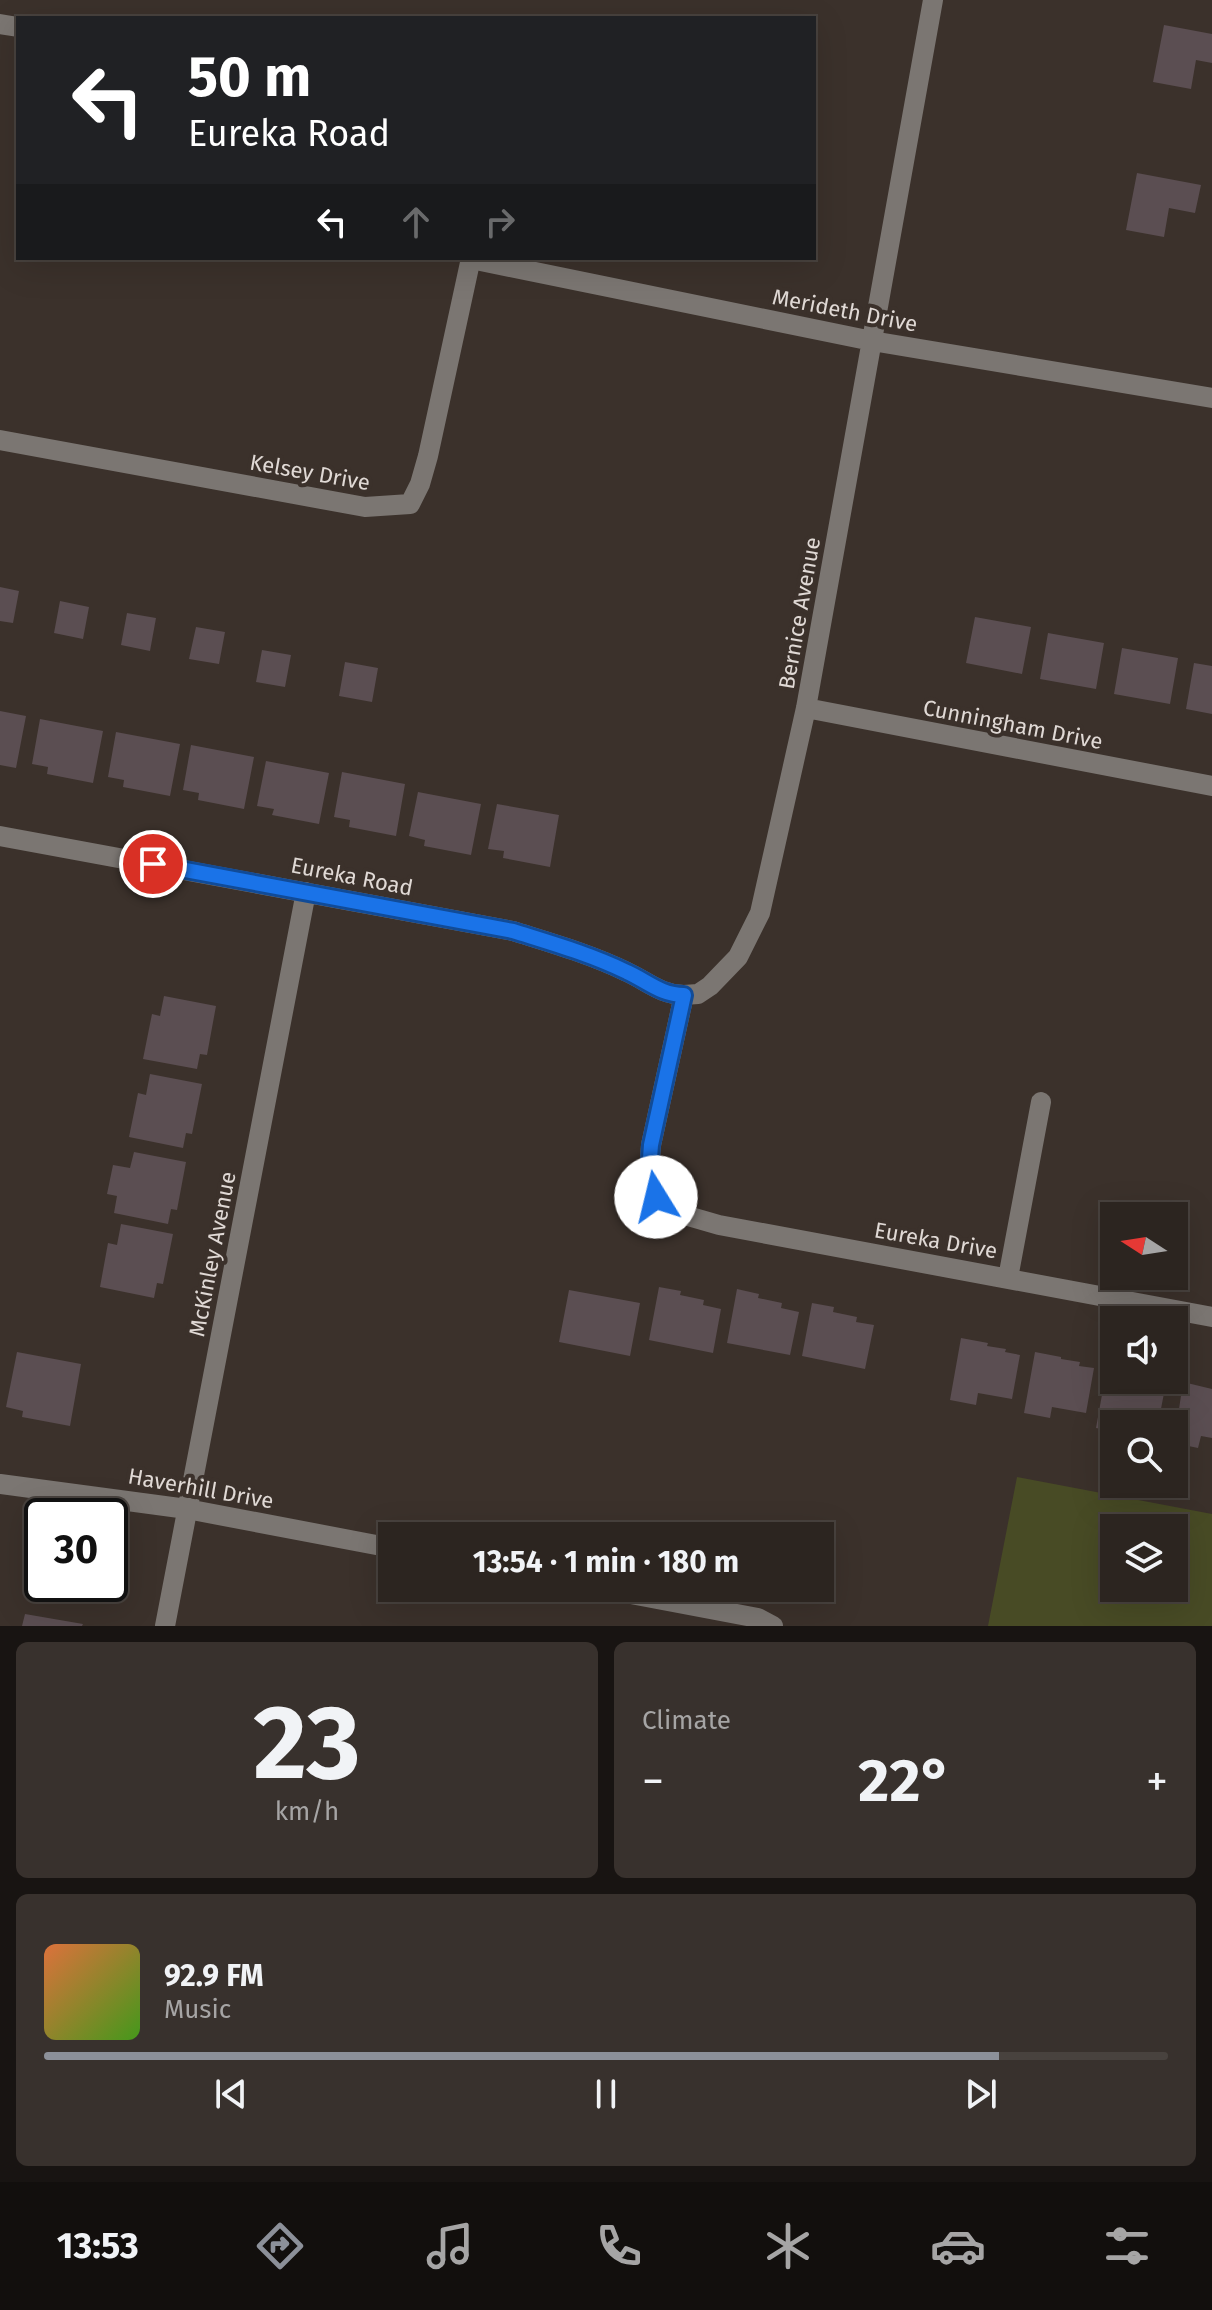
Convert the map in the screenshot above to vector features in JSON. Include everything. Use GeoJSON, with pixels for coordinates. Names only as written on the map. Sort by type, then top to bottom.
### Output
{"type":"FeatureCollection","features":[{"type":"Feature","properties":{"kind":"street","name":"Bernice Avenue"},"geometry":{"type":"LineString","coordinates":[[684,995],[698,994],[710,986],[738,957],[760,913],[806,708],[933,0]]}},
{"type":"Feature","properties":{"kind":"street","name":"Kelsey Drive"},"geometry":{"type":"LineString","coordinates":[[0,440],[365,507],[410,504],[428,456],[471,260]]}},
{"type":"Feature","properties":{"kind":"street","name":"Merideth Drive"},"geometry":{"type":"LineString","coordinates":[[481,260],[872,341],[1212,398]]}},
{"type":"Feature","properties":{"kind":"street","name":"Cunningham Drive"},"geometry":{"type":"LineString","coordinates":[[806,708],[1212,786]]}},
{"type":"Feature","properties":{"kind":"street","name":"Eureka Road"},"geometry":{"type":"LineString","coordinates":[[0,836],[513,931],[627,972],[671,995],[684,995]]}},
{"type":"Feature","properties":{"kind":"street","name":"McKinley Avenue"},"geometry":{"type":"LineString","coordinates":[[165,1626],[306,892]]}},
{"type":"Feature","properties":{"kind":"street","name":"Eureka Drive"},"geometry":{"type":"LineString","coordinates":[[684,995],[651,1145],[649,1172],[656,1197],[674,1212],[719,1225],[1212,1317]]}},
{"type":"Feature","properties":{"kind":"street"},"geometry":{"type":"LineString","coordinates":[[1008,1278],[1041,1102]]}},
{"type":"Feature","properties":{"kind":"street","name":"Haverhill Drive"},"geometry":{"type":"LineString","coordinates":[[0,1484],[187,1509],[378,1545]]}},
{"type":"Feature","properties":{"kind":"street"},"geometry":{"type":"LineString","coordinates":[[673,1602],[758,1618],[773,1626]]}},
{"type":"Feature","properties":{"kind":"green space"},"geometry":{"type":"Polygon","coordinates":[[[1017,1477],[1100,1493],[1100,1498],[1128,1498],[1212,1514],[1212,1626],[988,1626],[1017,1477]]]}},
{"type":"Feature","properties":{"kind":"building"},"geometry":{"type":"Polygon","coordinates":[[[1164,25],[1212,34],[1212,63],[1196,60],[1191,89],[1153,82],[1164,25]]]}},
{"type":"Feature","properties":{"kind":"building"},"geometry":{"type":"Polygon","coordinates":[[[1137,173],[1201,185],[1195,213],[1169,208],[1164,237],[1126,230],[1137,173]]]}},
{"type":"Feature","properties":{"kind":"building"},"geometry":{"type":"Polygon","coordinates":[[[0,587],[19,591],[13,623],[0,621],[0,587]]]}},
{"type":"Feature","properties":{"kind":"building"},"geometry":{"type":"Polygon","coordinates":[[[60,601],[89,607],[83,639],[54,633],[60,601]]]}},
{"type":"Feature","properties":{"kind":"building"},"geometry":{"type":"Polygon","coordinates":[[[127,613],[156,618],[150,651],[121,645],[127,613]]]}},
{"type":"Feature","properties":{"kind":"building"},"geometry":{"type":"Polygon","coordinates":[[[975,617],[1031,627],[1022,674],[966,663],[975,617]]]}},
{"type":"Feature","properties":{"kind":"building"},"geometry":{"type":"Polygon","coordinates":[[[196,627],[225,632],[219,664],[189,659],[196,627]]]}},
{"type":"Feature","properties":{"kind":"building"},"geometry":{"type":"Polygon","coordinates":[[[1048,633],[1104,643],[1096,689],[1040,679],[1048,633]]]}},
{"type":"Feature","properties":{"kind":"building"},"geometry":{"type":"Polygon","coordinates":[[[1122,648],[1178,658],[1170,704],[1114,694],[1122,648]]]}},
{"type":"Feature","properties":{"kind":"building"},"geometry":{"type":"Polygon","coordinates":[[[262,650],[291,655],[285,687],[256,682],[262,650]]]}},
{"type":"Feature","properties":{"kind":"building"},"geometry":{"type":"Polygon","coordinates":[[[345,662],[378,668],[372,702],[339,696],[345,662]]]}},
{"type":"Feature","properties":{"kind":"building"},"geometry":{"type":"Polygon","coordinates":[[[1194,663],[1212,666],[1212,714],[1186,709],[1194,663]]]}},
{"type":"Feature","properties":{"kind":"building"},"geometry":{"type":"Polygon","coordinates":[[[0,711],[26,716],[16,768],[0,765],[0,711]]]}},
{"type":"Feature","properties":{"kind":"building"},"geometry":{"type":"Polygon","coordinates":[[[40,719],[103,731],[93,783],[47,774],[48,767],[32,764],[40,719]]]}},
{"type":"Feature","properties":{"kind":"building"},"geometry":{"type":"Polygon","coordinates":[[[116,732],[180,744],[170,796],[123,787],[124,780],[108,777],[116,732]]]}},
{"type":"Feature","properties":{"kind":"building"},"geometry":{"type":"Polygon","coordinates":[[[191,745],[254,757],[244,809],[198,800],[199,793],[183,790],[191,745]]]}},
{"type":"Feature","properties":{"kind":"building"},"geometry":{"type":"Polygon","coordinates":[[[266,761],[329,773],[319,824],[272,815],[274,809],[257,806],[266,761]]]}},
{"type":"Feature","properties":{"kind":"building"},"geometry":{"type":"Polygon","coordinates":[[[342,772],[405,784],[396,836],[349,827],[350,820],[334,817],[342,772]]]}},
{"type":"Feature","properties":{"kind":"building"},"geometry":{"type":"Polygon","coordinates":[[[418,792],[481,804],[471,855],[424,846],[425,840],[409,836],[418,792]]]}},
{"type":"Feature","properties":{"kind":"building"},"geometry":{"type":"Polygon","coordinates":[[[497,804],[559,815],[550,867],[503,858],[504,851],[488,849],[497,804]]]}},
{"type":"Feature","properties":{"kind":"building"},"geometry":{"type":"Polygon","coordinates":[[[164,996],[216,1006],[207,1055],[200,1054],[197,1069],[143,1059],[152,1014],[160,1016],[164,996]]]}},
{"type":"Feature","properties":{"kind":"building"},"geometry":{"type":"Polygon","coordinates":[[[150,1074],[202,1084],[192,1134],[186,1133],[183,1148],[129,1137],[138,1093],[146,1095],[150,1074]]]}},
{"type":"Feature","properties":{"kind":"building"},"geometry":{"type":"Polygon","coordinates":[[[134,1152],[186,1162],[177,1210],[171,1209],[168,1224],[114,1213],[117,1196],[107,1194],[113,1165],[130,1168],[134,1152]]]}},
{"type":"Feature","properties":{"kind":"building"},"geometry":{"type":"Polygon","coordinates":[[[121,1224],[173,1234],[163,1284],[157,1283],[154,1298],[100,1287],[108,1243],[117,1245],[121,1224]]]}},
{"type":"Feature","properties":{"kind":"building"},"geometry":{"type":"Polygon","coordinates":[[[659,1287],[681,1291],[680,1295],[704,1300],[703,1305],[721,1309],[713,1353],[649,1340],[659,1287]]]}},
{"type":"Feature","properties":{"kind":"building"},"geometry":{"type":"Polygon","coordinates":[[[737,1289],[759,1294],[758,1298],[782,1303],[781,1308],[799,1312],[790,1355],[727,1343],[737,1289]]]}},
{"type":"Feature","properties":{"kind":"building"},"geometry":{"type":"Polygon","coordinates":[[[569,1290],[640,1303],[630,1356],[559,1342],[569,1290]]]}},
{"type":"Feature","properties":{"kind":"building"},"geometry":{"type":"Polygon","coordinates":[[[812,1303],[834,1307],[833,1312],[857,1317],[856,1322],[874,1325],[865,1369],[802,1356],[812,1303]]]}},
{"type":"Feature","properties":{"kind":"building"},"geometry":{"type":"Polygon","coordinates":[[[961,1338],[988,1343],[987,1346],[1020,1355],[1012,1399],[978,1393],[976,1405],[950,1400],[961,1338]]]}},
{"type":"Feature","properties":{"kind":"building"},"geometry":{"type":"Polygon","coordinates":[[[17,1352],[81,1364],[70,1426],[22,1417],[23,1411],[6,1407],[17,1352]]]}},
{"type":"Feature","properties":{"kind":"building"},"geometry":{"type":"Polygon","coordinates":[[[1035,1352],[1094,1368],[1086,1413],[1052,1407],[1050,1418],[1024,1413],[1035,1352]]]}},
{"type":"Feature","properties":{"kind":"building"},"geometry":{"type":"Polygon","coordinates":[[[1188,1383],[1212,1389],[1212,1438],[1201,1436],[1198,1448],[1188,1446],[1188,1410],[1179,1410],[1181,1394],[1188,1394],[1188,1383]]]}},
{"type":"Feature","properties":{"kind":"building"},"geometry":{"type":"Polygon","coordinates":[[[1102,1394],[1164,1394],[1161,1410],[1100,1410],[1100,1429],[1096,1428],[1102,1394]]]}},
{"type":"Feature","properties":{"kind":"building"},"geometry":{"type":"Polygon","coordinates":[[[25,1614],[83,1624],[22,1626],[25,1614]]]}},
{"type":"Feature","properties":{"kind":"route"},"geometry":{"type":"LineString","coordinates":[[153,864],[513,931],[627,972],[657,990],[684,995],[651,1145],[649,1172],[656,1197]]}}]}
